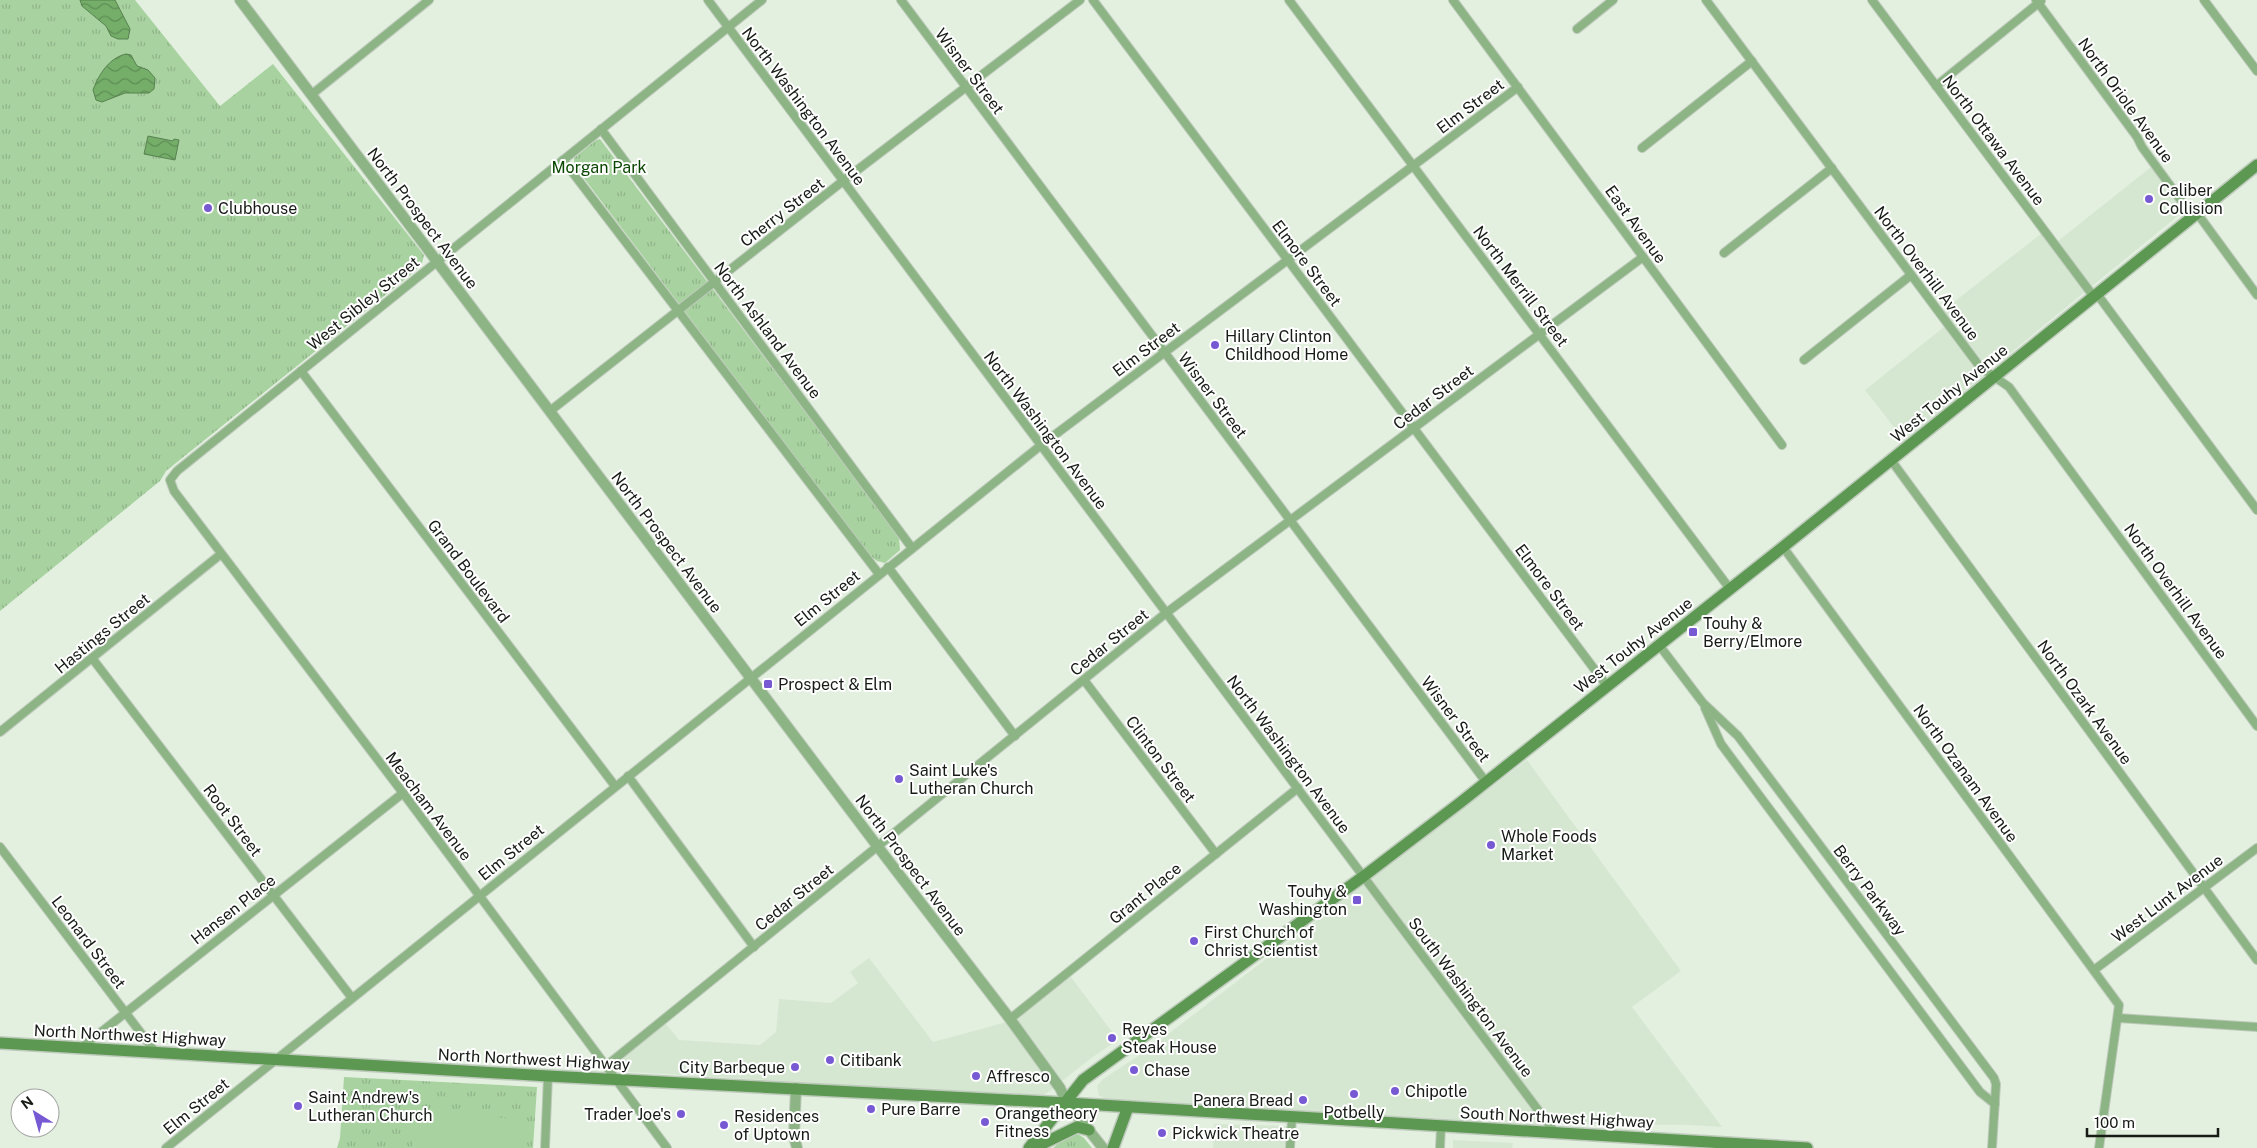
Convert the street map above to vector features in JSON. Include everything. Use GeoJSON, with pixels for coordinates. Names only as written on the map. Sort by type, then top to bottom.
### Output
{"type":"FeatureCollection","features":[{"type":"Feature","properties":{"kind":"main road","name":"West Touhy Avenue"},"geometry":{"type":"LineString","coordinates":[[1030,1148],[1083,1080],[1364,876],[1486,782],[1783,547],[2257,165]]}},
{"type":"Feature","properties":{"kind":"main road","name":"North Northwest Highway"},"geometry":{"type":"LineString","coordinates":[[0,1043],[548,1076],[1066,1103]]}},
{"type":"Feature","properties":{"kind":"main road","name":"South Northwest Highway"},"geometry":{"type":"LineString","coordinates":[[1066,1103],[1556,1134],[1640,1143],[1807,1148]]}},
{"type":"Feature","properties":{"kind":"main road"},"geometry":{"type":"LineString","coordinates":[[1112,1148],[1128,1107]]}},
{"type":"Feature","properties":{"kind":"main road"},"geometry":{"type":"LineString","coordinates":[[1034,1148],[1077,1126],[1090,1130]]}},
{"type":"Feature","properties":{"kind":"street","name":"North Prospect Avenue"},"geometry":{"type":"LineString","coordinates":[[240,0],[750,678],[1010,1019],[1060,1088],[1066,1103],[1103,1148]]}},
{"type":"Feature","properties":{"kind":"street"},"geometry":{"type":"LineString","coordinates":[[311,95],[429,0]]}},
{"type":"Feature","properties":{"kind":"street","name":"North Washington Avenue"},"geometry":{"type":"LineString","coordinates":[[708,0],[1040,446],[1364,876]]}},
{"type":"Feature","properties":{"kind":"street","name":"West Sibley Street"},"geometry":{"type":"LineString","coordinates":[[170,480],[177,471],[436,261],[762,0]]}},
{"type":"Feature","properties":{"kind":"street","name":"Wisner Street"},"geometry":{"type":"LineString","coordinates":[[901,0],[1486,782]]}},
{"type":"Feature","properties":{"kind":"street","name":"Cherry Street"},"geometry":{"type":"LineString","coordinates":[[550,410],[843,181],[1080,0]]}},
{"type":"Feature","properties":{"kind":"street","name":"Elmore Street"},"geometry":{"type":"LineString","coordinates":[[1093,0],[1607,686]]}},
{"type":"Feature","properties":{"kind":"street","name":"North Merrill Street"},"geometry":{"type":"LineString","coordinates":[[1289,0],[1730,589]]}},
{"type":"Feature","properties":{"kind":"street","name":"East Avenue"},"geometry":{"type":"LineString","coordinates":[[1453,0],[1782,445]]}},
{"type":"Feature","properties":{"kind":"street"},"geometry":{"type":"LineString","coordinates":[[1577,29],[1613,0]]}},
{"type":"Feature","properties":{"kind":"street","name":"North Overhill Avenue"},"geometry":{"type":"LineString","coordinates":[[1706,0],[1980,367],[2008,387],[2257,726]]}},
{"type":"Feature","properties":{"kind":"street","name":"North Ottawa Avenue"},"geometry":{"type":"LineString","coordinates":[[1872,0],[2257,510]]}},
{"type":"Feature","properties":{"kind":"street"},"geometry":{"type":"LineString","coordinates":[[2204,0],[2257,71]]}},
{"type":"Feature","properties":{"kind":"street"},"geometry":{"type":"LineString","coordinates":[[1936,86],[2039,1]]}},
{"type":"Feature","properties":{"kind":"street","name":"North Oriole Avenue"},"geometry":{"type":"LineString","coordinates":[[2039,1],[2137,136],[2142,147],[2257,294]]}},
{"type":"Feature","properties":{"kind":"street"},"geometry":{"type":"LineString","coordinates":[[1642,148],[1752,61]]}},
{"type":"Feature","properties":{"kind":"street","name":"Elm Street"},"geometry":{"type":"LineString","coordinates":[[166,1148],[1040,446],[1518,87]]}},
{"type":"Feature","properties":{"kind":"street","name":"North Ashland Avenue"},"geometry":{"type":"LineString","coordinates":[[601,129],[912,548]]}},
{"type":"Feature","properties":{"kind":"street"},"geometry":{"type":"LineString","coordinates":[[563,160],[879,574]]}},
{"type":"Feature","properties":{"kind":"street"},"geometry":{"type":"LineString","coordinates":[[1724,254],[1832,168]]}},
{"type":"Feature","properties":{"kind":"street","name":"Cedar Street"},"geometry":{"type":"LineString","coordinates":[[606,1066],[1166,613],[1643,257]]}},
{"type":"Feature","properties":{"kind":"street"},"geometry":{"type":"LineString","coordinates":[[1804,360],[1911,275]]}},
{"type":"Feature","properties":{"kind":"street","name":"Grand Boulevard"},"geometry":{"type":"LineString","coordinates":[[301,371],[615,786]]}},
{"type":"Feature","properties":{"kind":"street","name":"North Ozark Avenue"},"geometry":{"type":"LineString","coordinates":[[1891,460],[2257,960]]}},
{"type":"Feature","properties":{"kind":"street","name":"Meacham Avenue"},"geometry":{"type":"LineString","coordinates":[[170,480],[174,491],[403,793],[667,1148]]}},
{"type":"Feature","properties":{"kind":"street","name":"North Ozanam Avenue"},"geometry":{"type":"LineString","coordinates":[[1783,547],[2119,1005],[2118,1018]]}},
{"type":"Feature","properties":{"kind":"street","name":"Hastings Street"},"geometry":{"type":"LineString","coordinates":[[0,732],[221,554]]}},
{"type":"Feature","properties":{"kind":"street"},"geometry":{"type":"LineString","coordinates":[[888,567],[1015,736]]}},
{"type":"Feature","properties":{"kind":"street","name":"Berry Parkway"},"geometry":{"type":"LineString","coordinates":[[1659,645],[1703,704],[1738,736],[1994,1078],[1996,1084],[1992,1148]]}},
{"type":"Feature","properties":{"kind":"street","name":"Root Street"},"geometry":{"type":"LineString","coordinates":[[92,658],[352,998]]}},
{"type":"Feature","properties":{"kind":"street","name":"Clinton Street"},"geometry":{"type":"LineString","coordinates":[[1084,680],[1216,854]]}},
{"type":"Feature","properties":{"kind":"street","name":"Berry Parkway"},"geometry":{"type":"LineString","coordinates":[[1703,704],[1721,744],[1980,1092],[1995,1104]]}},
{"type":"Feature","properties":{"kind":"street"},"geometry":{"type":"LineString","coordinates":[[628,776],[754,947]]}},
{"type":"Feature","properties":{"kind":"street","name":"Grant Place"},"geometry":{"type":"LineString","coordinates":[[1010,1019],[1298,788]]}},
{"type":"Feature","properties":{"kind":"street","name":"Hansen Place"},"geometry":{"type":"LineString","coordinates":[[81,1048],[403,793]]}},
{"type":"Feature","properties":{"kind":"street","name":"Leonard Street"},"geometry":{"type":"LineString","coordinates":[[0,847],[156,1053]]}},
{"type":"Feature","properties":{"kind":"street","name":"West Lunt Avenue"},"geometry":{"type":"LineString","coordinates":[[2094,970],[2257,848]]}},
{"type":"Feature","properties":{"kind":"street","name":"South Washington Avenue"},"geometry":{"type":"LineString","coordinates":[[1364,876],[1556,1134]]}},
{"type":"Feature","properties":{"kind":"street"},"geometry":{"type":"LineString","coordinates":[[2099,1148],[2118,1018],[2257,1027]]}},
{"type":"Feature","properties":{"kind":"street"},"geometry":{"type":"LineString","coordinates":[[545,1148],[548,1076]]}},
{"type":"Feature","properties":{"kind":"street"},"geometry":{"type":"LineString","coordinates":[[796,1088],[794,1136],[797,1148]]}},
{"type":"Feature","properties":{"kind":"street"},"geometry":{"type":"LineString","coordinates":[[1290,1148],[1292,1118]]}},
{"type":"Feature","properties":{"kind":"street"},"geometry":{"type":"LineString","coordinates":[[1440,1148],[1441,1127]]}},
{"type":"Feature","properties":{"kind":"shaded area"},"geometry":{"type":"Polygon","coordinates":[[[2156,163],[2190,206],[1904,440],[1865,390],[1944,327],[1936,316],[2047,229],[2058,241],[2156,163]]]}},
{"type":"Feature","properties":{"kind":"shaded area"},"geometry":{"type":"Polygon","coordinates":[[[1527,760],[1681,971],[1632,1007],[1722,1127],[1538,1124],[1113,1101],[1099,1096],[1097,1086],[1103,1079],[1147,1050],[1527,760]]]}},
{"type":"Feature","properties":{"kind":"shaded area"},"geometry":{"type":"Polygon","coordinates":[[[869,958],[933,1042],[1003,1023],[1071,977],[1118,1040],[1041,1096],[612,1071],[607,1062],[662,1019],[679,1040],[760,1045],[776,1032],[779,999],[831,1003],[858,983],[850,972],[869,958]]]}},
{"type":"Feature","properties":{"kind":"shaded area"},"geometry":{"type":"Polygon","coordinates":[[[1214,1124],[1287,1126],[1286,1148],[1213,1148],[1214,1124]]]}},
{"type":"Feature","properties":{"kind":"shaded area"},"geometry":{"type":"Polygon","coordinates":[[[1453,1140],[1513,1143],[1512,1148],[1453,1148],[1453,1140]]]}},
{"type":"Feature","properties":{"kind":"green space"},"geometry":{"type":"Polygon","coordinates":[[[0,0],[135,0],[220,106],[273,64],[424,255],[422,263],[414,272],[166,471],[160,481],[0,611],[0,0]]]}},
{"type":"Feature","properties":{"kind":"green space","name":"Morgan Park"},"geometry":{"type":"Polygon","coordinates":[[[600,139],[895,531],[899,538],[900,550],[885,563],[877,561],[869,555],[574,165],[574,158],[596,140],[600,139]]]}},
{"type":"Feature","properties":{"kind":"green space"},"geometry":{"type":"Polygon","coordinates":[[[344,1077],[537,1087],[533,1148],[337,1148],[340,1138],[344,1077]]]}},
{"type":"Feature","properties":{"kind":"green space"},"geometry":{"type":"Polygon","coordinates":[[[413,1111],[516,1119],[523,1128],[521,1148],[413,1148],[413,1111]]]}},
{"type":"Feature","properties":{"kind":"green space"},"geometry":{"type":"Polygon","coordinates":[[[1076,1133],[1084,1138],[1092,1148],[1053,1148],[1069,1134],[1076,1133]]]}},
{"type":"Feature","properties":{"kind":"water"},"geometry":{"type":"Polygon","coordinates":[[[80,0],[115,0],[130,29],[128,39],[118,39],[111,36],[106,26],[82,6],[80,0]]]}},
{"type":"Feature","properties":{"kind":"water"},"geometry":{"type":"Polygon","coordinates":[[[126,54],[131,55],[137,66],[148,70],[155,78],[154,89],[149,93],[125,93],[102,102],[96,100],[93,90],[98,78],[110,63],[126,54]]]}},
{"type":"Feature","properties":{"kind":"water"},"geometry":{"type":"Polygon","coordinates":[[[148,136],[173,141],[174,139],[179,140],[175,160],[144,154],[148,136]]]}},
{"type":"Feature","properties":{"kind":"place","name":"Caliber Collision"},"geometry":{"type":"Point","coordinates":[2149,199]}},
{"type":"Feature","properties":{"kind":"place","name":"Clubhouse"},"geometry":{"type":"Point","coordinates":[208,208]}},
{"type":"Feature","properties":{"kind":"place","name":"Hillary Clinton Childhood Home"},"geometry":{"type":"Point","coordinates":[1215,345]}},
{"type":"Feature","properties":{"kind":"place","name":"Touhy & Berry/Elmore"},"geometry":{"type":"Point","coordinates":[1693,632]}},
{"type":"Feature","properties":{"kind":"place","name":"Prospect & Elm"},"geometry":{"type":"Point","coordinates":[768,684]}},
{"type":"Feature","properties":{"kind":"place","name":"Saint Luke's Lutheran Church"},"geometry":{"type":"Point","coordinates":[899,779]}},
{"type":"Feature","properties":{"kind":"place","name":"Whole Foods Market"},"geometry":{"type":"Point","coordinates":[1491,845]}},
{"type":"Feature","properties":{"kind":"place","name":"Touhy & Washington"},"geometry":{"type":"Point","coordinates":[1357,900]}},
{"type":"Feature","properties":{"kind":"place","name":"First Church of Christ Scientist"},"geometry":{"type":"Point","coordinates":[1194,941]}},
{"type":"Feature","properties":{"kind":"place","name":"Reyes Steak House"},"geometry":{"type":"Point","coordinates":[1112,1038]}},
{"type":"Feature","properties":{"kind":"place","name":"Citibank"},"geometry":{"type":"Point","coordinates":[830,1060]}},
{"type":"Feature","properties":{"kind":"place","name":"City Barbeque"},"geometry":{"type":"Point","coordinates":[795,1067]}},
{"type":"Feature","properties":{"kind":"place","name":"Chase"},"geometry":{"type":"Point","coordinates":[1134,1070]}},
{"type":"Feature","properties":{"kind":"place","name":"Affresco"},"geometry":{"type":"Point","coordinates":[976,1076]}},
{"type":"Feature","properties":{"kind":"place","name":"Chipotle"},"geometry":{"type":"Point","coordinates":[1395,1091]}},
{"type":"Feature","properties":{"kind":"place","name":"Potbelly"},"geometry":{"type":"Point","coordinates":[1354,1094]}},
{"type":"Feature","properties":{"kind":"place","name":"Panera Bread"},"geometry":{"type":"Point","coordinates":[1303,1100]}},
{"type":"Feature","properties":{"kind":"place","name":"Saint Andrew's Lutheran Church"},"geometry":{"type":"Point","coordinates":[298,1106]}},
{"type":"Feature","properties":{"kind":"place","name":"Pure Barre"},"geometry":{"type":"Point","coordinates":[871,1109]}},
{"type":"Feature","properties":{"kind":"place","name":"Trader Joe's"},"geometry":{"type":"Point","coordinates":[681,1114]}},
{"type":"Feature","properties":{"kind":"place","name":"Orangetheory Fitness"},"geometry":{"type":"Point","coordinates":[985,1122]}},
{"type":"Feature","properties":{"kind":"place","name":"Residences of Uptown"},"geometry":{"type":"Point","coordinates":[724,1125]}},
{"type":"Feature","properties":{"kind":"place","name":"Pickwick Theatre"},"geometry":{"type":"Point","coordinates":[1162,1133]}}]}
